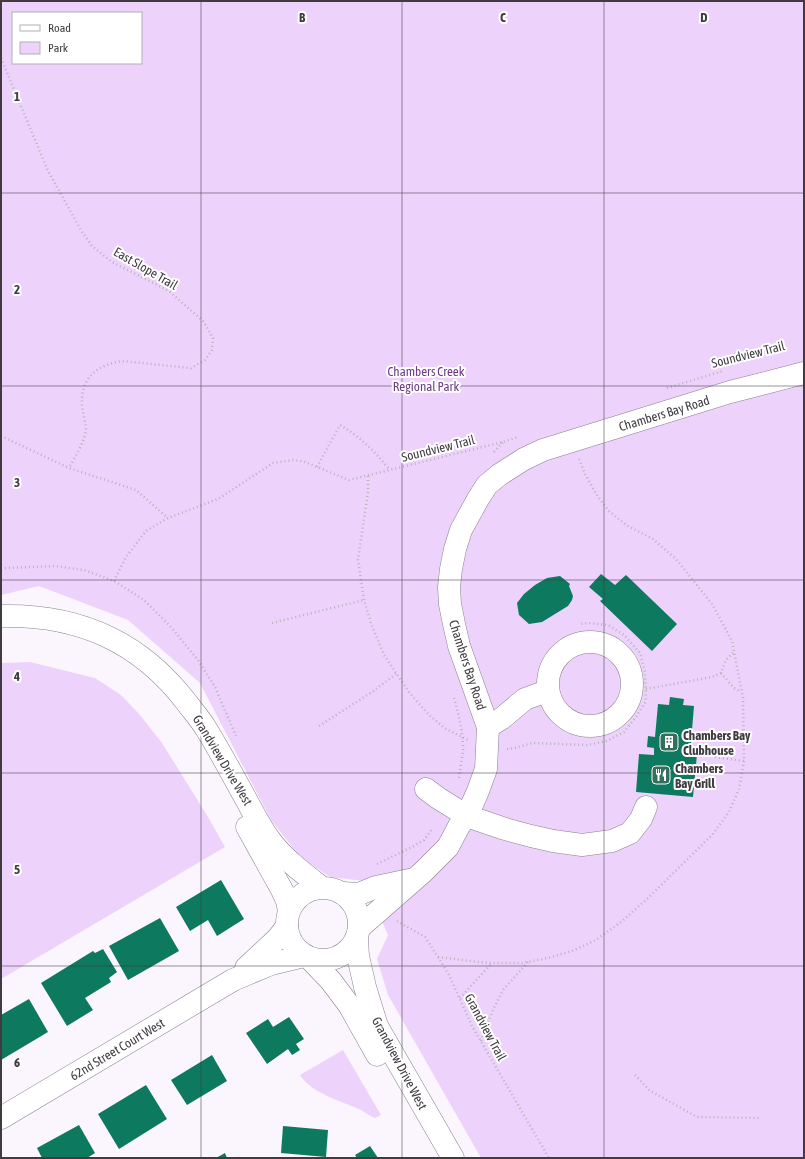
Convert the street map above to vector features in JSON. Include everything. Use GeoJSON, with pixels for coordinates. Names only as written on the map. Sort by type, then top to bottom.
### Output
{"type":"FeatureCollection","features":[{"type":"Feature","properties":{"kind":"street","name":"Chambers Bay Road"},"geometry":{"type":"LineString","coordinates":[[358,934],[370,918],[388,904],[448,847],[459,826],[458,810],[478,791],[486,769],[488,737],[459,646],[450,604],[449,587],[455,549],[461,530],[487,485],[499,475],[524,459],[543,450],[730,392],[804,373]]}},
{"type":"Feature","properties":{"kind":"street"},"geometry":{"type":"LineString","coordinates":[[1,616],[22,616],[48,625]]}},
{"type":"Feature","properties":{"kind":"street","name":"Grandview Drive West"},"geometry":{"type":"LineString","coordinates":[[48,625],[71,623],[102,633],[151,663],[177,689],[204,725],[270,841],[291,862],[321,887]]}},
{"type":"Feature","properties":{"kind":"street"},"geometry":{"type":"LineString","coordinates":[[1,630],[23,630],[48,625]]}},
{"type":"Feature","properties":{"kind":"street","name":"Grandview Drive West"},"geometry":{"type":"LineString","coordinates":[[48,625],[122,658],[144,674],[168,698],[192,732],[282,890],[287,901],[288,919]]}},
{"type":"Feature","properties":{"kind":"street"},"geometry":{"type":"LineString","coordinates":[[488,737],[501,719],[525,699],[547,691]]}},
{"type":"Feature","properties":{"kind":"street"},"geometry":{"type":"LineString","coordinates":[[426,789],[458,810],[505,829],[553,841],[582,845],[612,841],[630,833],[641,820],[646,807]]}},
{"type":"Feature","properties":{"kind":"street"},"geometry":{"type":"LineString","coordinates":[[342,893],[354,904],[360,919],[358,934],[351,949],[337,958],[324,961],[307,957],[293,945],[290,939],[288,919],[298,897],[310,890],[321,887],[330,888],[342,893],[359,894],[376,887],[414,880]]}},
{"type":"Feature","properties":{"kind":"street","name":"62nd Street Court West"},"geometry":{"type":"LineString","coordinates":[[233,980],[271,946],[288,919]]}},
{"type":"Feature","properties":{"kind":"street","name":"Grandview Drive West"},"geometry":{"type":"LineString","coordinates":[[358,934],[358,956],[365,988],[377,1026],[453,1158]]}},
{"type":"Feature","properties":{"kind":"street","name":"Grandview Drive West"},"geometry":{"type":"LineString","coordinates":[[307,957],[331,981],[349,1005],[436,1158]]}},
{"type":"Feature","properties":{"kind":"street","name":"62nd Street Court West"},"geometry":{"type":"LineString","coordinates":[[1,1118],[233,980],[271,964],[307,957]]}},
{"type":"Feature","properties":{"kind":"path","name":"East Slope Trail"},"geometry":{"type":"LineString","coordinates":[[1,58],[48,171],[85,237],[92,246],[112,262],[169,291],[203,321],[213,338],[212,350],[206,360],[191,368],[122,360],[112,362],[98,368],[88,378],[83,391],[82,405],[86,429],[80,447],[69,468]]}},
{"type":"Feature","properties":{"kind":"path","name":"Soundview Trail"},"geometry":{"type":"LineString","coordinates":[[662,390],[708,374],[730,369]]}},
{"type":"Feature","properties":{"kind":"path"},"geometry":{"type":"LineString","coordinates":[[317,467],[340,425],[353,432],[368,444],[390,470]]}},
{"type":"Feature","properties":{"kind":"path","name":"Soundview Trail"},"geometry":{"type":"LineString","coordinates":[[114,582],[126,557],[146,531],[168,518],[218,499],[273,463],[294,460],[305,462],[349,480],[502,442],[524,435]]}},
{"type":"Feature","properties":{"kind":"path"},"geometry":{"type":"LineString","coordinates":[[1,436],[69,468],[136,490],[168,518]]}},
{"type":"Feature","properties":{"kind":"path"},"geometry":{"type":"LineString","coordinates":[[438,957],[492,963],[528,962],[572,951],[596,940],[621,922],[647,899],[712,835],[729,812],[739,789],[744,761],[744,734],[742,692],[732,641],[712,604],[676,559],[653,539],[626,524],[609,511],[598,498],[578,457]]}},
{"type":"Feature","properties":{"kind":"path"},"geometry":{"type":"LineString","coordinates":[[368,476],[368,492],[358,560],[364,600],[372,626],[384,655],[396,674],[429,715],[446,729],[462,738],[488,737],[511,749],[532,743],[587,745],[607,741],[624,732],[636,717],[646,700],[645,672],[640,653],[624,635],[608,625],[588,623],[580,624]]}},
{"type":"Feature","properties":{"kind":"path"},"geometry":{"type":"LineString","coordinates":[[1,569],[55,566],[84,570],[114,582],[144,600],[170,626],[198,660],[215,687],[239,742]]}},
{"type":"Feature","properties":{"kind":"path"},"geometry":{"type":"LineString","coordinates":[[272,623],[364,600]]}},
{"type":"Feature","properties":{"kind":"path"},"geometry":{"type":"LineString","coordinates":[[646,689],[712,677],[721,673],[726,660],[734,651]]}},
{"type":"Feature","properties":{"kind":"path"},"geometry":{"type":"LineString","coordinates":[[721,673],[734,688],[742,692]]}},
{"type":"Feature","properties":{"kind":"path"},"geometry":{"type":"LineString","coordinates":[[319,726],[372,692],[396,674]]}},
{"type":"Feature","properties":{"kind":"path"},"geometry":{"type":"LineString","coordinates":[[715,757],[744,761]]}},
{"type":"Feature","properties":{"kind":"path"},"geometry":{"type":"LineString","coordinates":[[372,867],[424,840],[439,822],[458,810]]}},
{"type":"Feature","properties":{"kind":"path","name":"Grandview Trail"},"geometry":{"type":"LineString","coordinates":[[392,918],[425,937],[449,974],[472,1026],[549,1158]]}},
{"type":"Feature","properties":{"kind":"path"},"geometry":{"type":"LineString","coordinates":[[481,1042],[493,1010],[503,990],[528,962]]}},
{"type":"Feature","properties":{"kind":"path"},"geometry":{"type":"LineString","coordinates":[[460,998],[492,963]]}},
{"type":"Feature","properties":{"kind":"path"},"geometry":{"type":"LineString","coordinates":[[635,1075],[649,1090],[697,1117],[761,1118]]}},
{"type":"Feature","properties":{"kind":"green space","name":"Chambers Creek Regional Park"},"geometry":{"type":"Polygon","coordinates":[[[1,1],[804,1],[804,1158],[481,1158],[388,995],[377,959],[388,935],[364,881],[330,877],[301,858],[271,820],[200,683],[128,620],[39,586],[1,595],[1,1]]]}},
{"type":"Feature","properties":{"kind":"green space"},"geometry":{"type":"Polygon","coordinates":[[[30,662],[95,678],[121,695],[140,715],[162,743],[225,847],[1,979],[1,663],[30,662]]]}},
{"type":"Feature","properties":{"kind":"green space"},"geometry":{"type":"Polygon","coordinates":[[[343,1050],[381,1115],[375,1118],[361,1110],[328,1096],[305,1082],[300,1075],[343,1050]]]}},
{"type":"Feature","properties":{"kind":"building"},"geometry":{"type":"Polygon","coordinates":[[[601,574],[615,585],[626,575],[677,624],[652,651],[600,601],[603,599],[589,587],[601,574]]]}},
{"type":"Feature","properties":{"kind":"building"},"geometry":{"type":"Polygon","coordinates":[[[560,576],[570,584],[569,586],[573,596],[572,600],[568,606],[542,622],[529,624],[519,615],[517,603],[524,594],[535,585],[547,578],[560,576]]]}},
{"type":"Feature","properties":{"kind":"building","name":"Chambers Bay Clubhouse"},"geometry":{"type":"Polygon","coordinates":[[[670,697],[684,699],[683,705],[694,706],[690,754],[697,754],[693,797],[636,792],[639,754],[654,755],[654,748],[647,747],[648,736],[655,737],[658,704],[669,705],[670,697]]]}},
{"type":"Feature","properties":{"kind":"building"},"geometry":{"type":"Polygon","coordinates":[[[221,880],[244,919],[217,936],[208,920],[190,931],[176,907],[221,880]]]}},
{"type":"Feature","properties":{"kind":"building"},"geometry":{"type":"Polygon","coordinates":[[[160,918],[179,951],[128,980],[109,946],[160,918]]]}},
{"type":"Feature","properties":{"kind":"building"},"geometry":{"type":"Polygon","coordinates":[[[103,949],[117,972],[109,978],[111,982],[85,998],[93,1010],[67,1026],[41,983],[93,951],[95,953],[103,949]]]}},
{"type":"Feature","properties":{"kind":"building"},"geometry":{"type":"Polygon","coordinates":[[[29,999],[48,1032],[1,1060],[1,1015],[29,999]]]}},
{"type":"Feature","properties":{"kind":"building"},"geometry":{"type":"Polygon","coordinates":[[[289,1017],[304,1039],[296,1044],[300,1050],[292,1055],[288,1049],[267,1064],[246,1033],[268,1019],[273,1027],[289,1017]]]}},
{"type":"Feature","properties":{"kind":"building"},"geometry":{"type":"Polygon","coordinates":[[[212,1055],[227,1081],[187,1105],[171,1080],[212,1055]]]}},
{"type":"Feature","properties":{"kind":"building"},"geometry":{"type":"Polygon","coordinates":[[[146,1085],[167,1119],[119,1149],[98,1114],[146,1085]]]}},
{"type":"Feature","properties":{"kind":"building"},"geometry":{"type":"Polygon","coordinates":[[[79,1125],[95,1153],[87,1158],[42,1158],[37,1148],[79,1125]]]}},
{"type":"Feature","properties":{"kind":"building"},"geometry":{"type":"Polygon","coordinates":[[[283,1126],[328,1130],[326,1157],[281,1153],[283,1126]]]}},
{"type":"Feature","properties":{"kind":"building"},"geometry":{"type":"Polygon","coordinates":[[[370,1146],[378,1158],[357,1158],[355,1155],[370,1146]]]}},
{"type":"Feature","properties":{"kind":"building"},"geometry":{"type":"Polygon","coordinates":[[[225,1153],[227,1158],[216,1158],[225,1153]]]}},
{"type":"Feature","properties":{"kind":"place","name":"Chambers Bay Clubhouse"},"geometry":{"type":"Point","coordinates":[669,742]}},
{"type":"Feature","properties":{"kind":"place","name":"Chambers Bay Grill"},"geometry":{"type":"Point","coordinates":[661,775]}}]}
